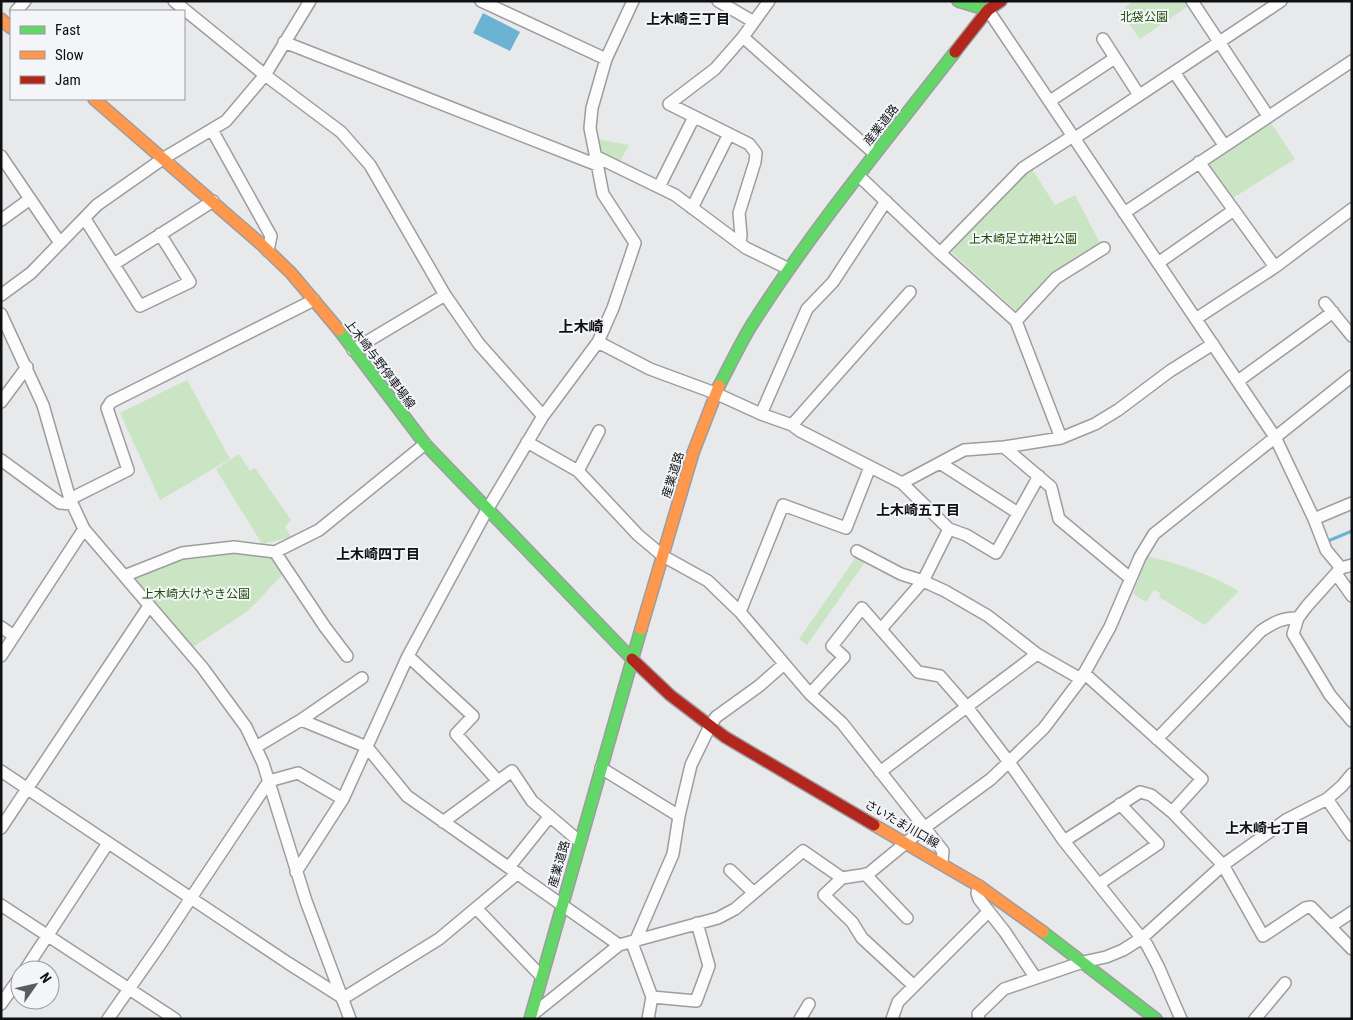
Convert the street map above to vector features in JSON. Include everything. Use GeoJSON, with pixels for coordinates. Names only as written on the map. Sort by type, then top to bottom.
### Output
{"type":"FeatureCollection","features":[{"type":"Feature","properties":{"kind":"main road"},"geometry":{"type":"LineString","coordinates":[[958,1],[989,5]]}},
{"type":"Feature","properties":{"kind":"main road"},"geometry":{"type":"LineString","coordinates":[[974,1],[989,5]]}},
{"type":"Feature","properties":{"kind":"main road","name":"産業道路"},"geometry":{"type":"LineString","coordinates":[[530,1018],[632,658],[693,454],[715,393],[750,328],[789,269],[989,5],[1001,1]]}},
{"type":"Feature","properties":{"kind":"main road","name":"上木崎与野停車場線"},"geometry":{"type":"LineString","coordinates":[[95,100],[164,158],[268,251],[314,300],[425,444],[632,658]]}},
{"type":"Feature","properties":{"kind":"main road","name":"さいたま川口線"},"geometry":{"type":"LineString","coordinates":[[632,658],[670,695],[710,726],[756,756],[980,886],[1156,1019]]}},
{"type":"Feature","properties":{"kind":"street"},"geometry":{"type":"LineString","coordinates":[[1,296],[31,273],[96,205],[164,158],[226,122],[265,75],[310,1]]}},
{"type":"Feature","properties":{"kind":"street"},"geometry":{"type":"LineString","coordinates":[[481,1],[606,59]]}},
{"type":"Feature","properties":{"kind":"street"},"geometry":{"type":"LineString","coordinates":[[296,872],[343,799],[408,656],[488,510],[543,416],[598,342],[613,308],[635,242],[604,194],[590,128],[592,108],[606,59],[633,1]]}},
{"type":"Feature","properties":{"kind":"street"},"geometry":{"type":"LineString","coordinates":[[718,1],[754,22]]}},
{"type":"Feature","properties":{"kind":"street"},"geometry":{"type":"LineString","coordinates":[[740,243],[739,214],[756,153],[749,144],[669,104],[715,69],[743,37],[770,1]]}},
{"type":"Feature","properties":{"kind":"street"},"geometry":{"type":"LineString","coordinates":[[1192,1],[1268,116]]}},
{"type":"Feature","properties":{"kind":"street"},"geometry":{"type":"LineString","coordinates":[[940,252],[1023,168],[1139,95],[1281,1]]}},
{"type":"Feature","properties":{"kind":"street"},"geometry":{"type":"LineString","coordinates":[[180,3],[265,75],[341,132],[370,166],[445,295],[480,344],[543,416]]}},
{"type":"Feature","properties":{"kind":"street"},"geometry":{"type":"LineString","coordinates":[[989,5],[1124,213],[1197,318],[1275,437],[1314,519],[1326,550],[1343,569],[1352,596]]}},
{"type":"Feature","properties":{"kind":"street"},"geometry":{"type":"LineString","coordinates":[[743,37],[875,154]]}},
{"type":"Feature","properties":{"kind":"street"},"geometry":{"type":"LineString","coordinates":[[1103,39],[1139,95]]}},
{"type":"Feature","properties":{"kind":"street"},"geometry":{"type":"LineString","coordinates":[[284,42],[596,160],[659,187],[675,195],[746,248],[789,269]]}},
{"type":"Feature","properties":{"kind":"street"},"geometry":{"type":"LineString","coordinates":[[1050,101],[1115,58]]}},
{"type":"Feature","properties":{"kind":"street"},"geometry":{"type":"LineString","coordinates":[[1124,213],[1352,61]]}},
{"type":"Feature","properties":{"kind":"street"},"geometry":{"type":"LineString","coordinates":[[1174,72],[1224,145]]}},
{"type":"Feature","properties":{"kind":"street"},"geometry":{"type":"LineString","coordinates":[[659,187],[694,117]]}},
{"type":"Feature","properties":{"kind":"street"},"geometry":{"type":"LineString","coordinates":[[212,130],[271,236],[268,251]]}},
{"type":"Feature","properties":{"kind":"street"},"geometry":{"type":"LineString","coordinates":[[692,208],[729,134]]}},
{"type":"Feature","properties":{"kind":"street"},"geometry":{"type":"LineString","coordinates":[[1,156],[60,243]]}},
{"type":"Feature","properties":{"kind":"street"},"geometry":{"type":"LineString","coordinates":[[1199,162],[1275,268]]}},
{"type":"Feature","properties":{"kind":"street"},"geometry":{"type":"LineString","coordinates":[[859,176],[1016,321],[1061,438]]}},
{"type":"Feature","properties":{"kind":"street"},"geometry":{"type":"LineString","coordinates":[[1,220],[30,199]]}},
{"type":"Feature","properties":{"kind":"street"},"geometry":{"type":"LineString","coordinates":[[114,264],[213,201]]}},
{"type":"Feature","properties":{"kind":"street"},"geometry":{"type":"LineString","coordinates":[[761,414],[807,308],[832,282],[886,201]]}},
{"type":"Feature","properties":{"kind":"street"},"geometry":{"type":"LineString","coordinates":[[1197,318],[1275,268],[1352,209]]}},
{"type":"Feature","properties":{"kind":"street"},"geometry":{"type":"LineString","coordinates":[[1158,263],[1234,210]]}},
{"type":"Feature","properties":{"kind":"street"},"geometry":{"type":"LineString","coordinates":[[85,218],[140,306],[190,282],[160,234]]}},
{"type":"Feature","properties":{"kind":"street"},"geometry":{"type":"LineString","coordinates":[[1016,321],[1056,278],[1104,248]]}},
{"type":"Feature","properties":{"kind":"street"},"geometry":{"type":"LineString","coordinates":[[792,425],[910,292]]}},
{"type":"Feature","properties":{"kind":"street"},"geometry":{"type":"LineString","coordinates":[[353,350],[445,295]]}},
{"type":"Feature","properties":{"kind":"street"},"geometry":{"type":"LineString","coordinates":[[1,460],[60,503],[71,502],[128,470],[107,408],[111,402],[314,300]]}},
{"type":"Feature","properties":{"kind":"street"},"geometry":{"type":"LineString","coordinates":[[1325,303],[1352,336]]}},
{"type":"Feature","properties":{"kind":"street"},"geometry":{"type":"LineString","coordinates":[[1238,381],[1333,312]]}},
{"type":"Feature","properties":{"kind":"street"},"geometry":{"type":"LineString","coordinates":[[1,314],[43,405],[71,502],[84,529],[202,667],[246,727],[256,747],[269,781],[296,872],[350,1019]]}},
{"type":"Feature","properties":{"kind":"street"},"geometry":{"type":"LineString","coordinates":[[598,342],[650,369],[715,393],[761,414],[792,425],[800,431],[902,484],[949,529],[966,535],[996,552],[1039,476]]}},
{"type":"Feature","properties":{"kind":"street"},"geometry":{"type":"LineString","coordinates":[[902,484],[964,450],[1004,447],[1061,438],[1094,424],[1118,410],[1170,372],[1213,344]]}},
{"type":"Feature","properties":{"kind":"street"},"geometry":{"type":"LineString","coordinates":[[1,402],[27,367]]}},
{"type":"Feature","properties":{"kind":"street"},"geometry":{"type":"LineString","coordinates":[[914,986],[862,938],[852,922],[824,895],[842,878],[868,874],[924,828],[991,779],[1044,728],[1082,676],[1110,627],[1130,578],[1154,534],[1352,376]]}},
{"type":"Feature","properties":{"kind":"street"},"geometry":{"type":"LineString","coordinates":[[578,471],[599,432]]}},
{"type":"Feature","properties":{"kind":"street"},"geometry":{"type":"LineString","coordinates":[[527,442],[578,471],[638,535],[663,556],[708,581],[740,612],[810,694],[842,723],[943,851],[942,863]]}},
{"type":"Feature","properties":{"kind":"street"},"geometry":{"type":"LineString","coordinates":[[124,576],[182,553],[234,547],[275,552],[319,530],[425,444]]}},
{"type":"Feature","properties":{"kind":"street"},"geometry":{"type":"LineString","coordinates":[[1004,447],[1051,487],[1059,519],[1130,578]]}},
{"type":"Feature","properties":{"kind":"street"},"geometry":{"type":"LineString","coordinates":[[940,462],[1018,512]]}},
{"type":"Feature","properties":{"kind":"street"},"geometry":{"type":"LineString","coordinates":[[740,612],[783,505],[846,528],[870,467]]}},
{"type":"Feature","properties":{"kind":"street"},"geometry":{"type":"LineString","coordinates":[[1314,519],[1352,503]]}},
{"type":"Feature","properties":{"kind":"street"},"geometry":{"type":"LineString","coordinates":[[1,656],[84,529]]}},
{"type":"Feature","properties":{"kind":"street"},"geometry":{"type":"LineString","coordinates":[[881,630],[923,581],[949,529]]}},
{"type":"Feature","properties":{"kind":"street"},"geometry":{"type":"LineString","coordinates":[[857,551],[901,574],[946,591],[988,616],[1037,654],[1082,676],[1202,779],[1172,812]]}},
{"type":"Feature","properties":{"kind":"street"},"geometry":{"type":"LineString","coordinates":[[275,552],[346,656]]}},
{"type":"Feature","properties":{"kind":"street"},"geometry":{"type":"LineString","coordinates":[[1343,569],[1307,606],[1298,618],[1294,634],[1330,695],[1352,722]]}},
{"type":"Feature","properties":{"kind":"street"},"geometry":{"type":"LineString","coordinates":[[1,828],[149,606]]}},
{"type":"Feature","properties":{"kind":"street"},"geometry":{"type":"LineString","coordinates":[[810,694],[844,657],[832,646],[862,608],[918,672],[940,676],[967,707],[1009,762],[1064,841],[1136,934],[1142,938],[1158,966],[1181,1019]]}},
{"type":"Feature","properties":{"kind":"street"},"geometry":{"type":"LineString","coordinates":[[1157,739],[1261,630],[1287,618],[1298,618]]}},
{"type":"Feature","properties":{"kind":"street"},"geometry":{"type":"LineString","coordinates":[[1,627],[14,636]]}},
{"type":"Feature","properties":{"kind":"street"},"geometry":{"type":"LineString","coordinates":[[880,772],[1037,654]]}},
{"type":"Feature","properties":{"kind":"street"},"geometry":{"type":"LineString","coordinates":[[408,656],[473,716],[456,734],[498,781]]}},
{"type":"Feature","properties":{"kind":"street"},"geometry":{"type":"LineString","coordinates":[[648,1019],[652,997],[634,942],[673,854],[679,816],[691,765],[716,717],[784,664]]}},
{"type":"Feature","properties":{"kind":"street"},"geometry":{"type":"LineString","coordinates":[[256,747],[301,720],[362,678]]}},
{"type":"Feature","properties":{"kind":"street"},"geometry":{"type":"LineString","coordinates":[[301,720],[367,747],[407,796],[619,945]]}},
{"type":"Feature","properties":{"kind":"street"},"geometry":{"type":"LineString","coordinates":[[601,768],[679,816]]}},
{"type":"Feature","properties":{"kind":"street"},"geometry":{"type":"LineString","coordinates":[[443,822],[512,771],[532,801],[580,842]]}},
{"type":"Feature","properties":{"kind":"street"},"geometry":{"type":"LineString","coordinates":[[1,772],[341,997]]}},
{"type":"Feature","properties":{"kind":"street"},"geometry":{"type":"LineString","coordinates":[[108,1019],[269,781],[298,773],[343,799]]}},
{"type":"Feature","properties":{"kind":"street"},"geometry":{"type":"LineString","coordinates":[[977,1017],[1004,989],[1035,977],[1106,957],[1123,950],[1142,938],[1223,865],[1286,820],[1327,799],[1352,774]]}},
{"type":"Feature","properties":{"kind":"street"},"geometry":{"type":"LineString","coordinates":[[1064,841],[1140,792],[1151,794],[1172,812],[1223,865],[1263,936],[1305,908],[1311,907],[1352,949]]}},
{"type":"Feature","properties":{"kind":"street"},"geometry":{"type":"LineString","coordinates":[[1327,799],[1352,835]]}},
{"type":"Feature","properties":{"kind":"street"},"geometry":{"type":"LineString","coordinates":[[1099,884],[1158,844],[1120,804]]}},
{"type":"Feature","properties":{"kind":"street"},"geometry":{"type":"LineString","coordinates":[[341,997],[439,939],[476,908],[513,870],[550,816]]}},
{"type":"Feature","properties":{"kind":"street"},"geometry":{"type":"LineString","coordinates":[[32,960],[108,843]]}},
{"type":"Feature","properties":{"kind":"street"},"geometry":{"type":"LineString","coordinates":[[530,1018],[619,945],[718,918],[735,909],[803,851],[842,878]]}},
{"type":"Feature","properties":{"kind":"street"},"geometry":{"type":"LineString","coordinates":[[730,870],[754,893]]}},
{"type":"Feature","properties":{"kind":"street"},"geometry":{"type":"LineString","coordinates":[[865,874],[907,918]]}},
{"type":"Feature","properties":{"kind":"street"},"geometry":{"type":"LineString","coordinates":[[980,886],[977,893],[988,912],[1005,932],[1035,977]]}},
{"type":"Feature","properties":{"kind":"street"},"geometry":{"type":"LineString","coordinates":[[1,905],[175,1019]]}},
{"type":"Feature","properties":{"kind":"street"},"geometry":{"type":"LineString","coordinates":[[476,908],[541,976]]}},
{"type":"Feature","properties":{"kind":"street"},"geometry":{"type":"LineString","coordinates":[[892,1019],[898,1002],[988,912]]}},
{"type":"Feature","properties":{"kind":"street"},"geometry":{"type":"LineString","coordinates":[[1331,926],[1352,912]]}},
{"type":"Feature","properties":{"kind":"street"},"geometry":{"type":"LineString","coordinates":[[652,997],[696,1001],[709,966],[696,923]]}},
{"type":"Feature","properties":{"kind":"street"},"geometry":{"type":"LineString","coordinates":[[1254,1019],[1286,983]]}},
{"type":"Feature","properties":{"kind":"street"},"geometry":{"type":"LineString","coordinates":[[1,1004],[10,991]]}},
{"type":"Feature","properties":{"kind":"street"},"geometry":{"type":"LineString","coordinates":[[800,1019],[809,1004]]}},
{"type":"Feature","properties":{"kind":"green space","name":"北袋公園"},"geometry":{"type":"Polygon","coordinates":[[[1134,1],[1185,1],[1188,6],[1140,39],[1120,11],[1134,1]]]}},
{"type":"Feature","properties":{"kind":"green space"},"geometry":{"type":"Polygon","coordinates":[[[1269,120],[1295,159],[1231,199],[1205,166],[1206,162],[1269,120]]]}},
{"type":"Feature","properties":{"kind":"green space"},"geometry":{"type":"Polygon","coordinates":[[[597,139],[629,145],[620,161],[598,151],[597,139]]]}},
{"type":"Feature","properties":{"kind":"green space","name":"上木崎足立神社公園"},"geometry":{"type":"Polygon","coordinates":[[[1030,166],[1055,205],[1075,195],[1100,243],[1055,273],[1016,311],[949,250],[1030,166]]]}},
{"type":"Feature","properties":{"kind":"green space"},"geometry":{"type":"Polygon","coordinates":[[[187,380],[230,459],[160,500],[120,413],[187,380]]]}},
{"type":"Feature","properties":{"kind":"green space"},"geometry":{"type":"Polygon","coordinates":[[[239,454],[250,471],[255,468],[291,520],[285,527],[291,537],[262,544],[216,469],[239,454]]]}},
{"type":"Feature","properties":{"kind":"green space","name":"上木崎大けやき公園"},"geometry":{"type":"Polygon","coordinates":[[[275,552],[287,570],[248,611],[187,651],[124,576],[182,553],[275,552]]]}},
{"type":"Feature","properties":{"kind":"green space"},"geometry":{"type":"Polygon","coordinates":[[[1147,556],[1194,570],[1239,591],[1205,625],[1159,597],[1160,593],[1154,590],[1146,602],[1133,594],[1147,556]]]}},
{"type":"Feature","properties":{"kind":"green space"},"geometry":{"type":"Polygon","coordinates":[[[856,557],[865,562],[807,645],[799,639],[856,557]]]}},
{"type":"Feature","properties":{"kind":"water"},"geometry":{"type":"Polygon","coordinates":[[[483,13],[520,32],[510,51],[473,33],[483,13]]]}},
{"type":"Feature","properties":{"kind":"waterway"},"geometry":{"type":"LineString","coordinates":[[1328,541],[1352,531]]}},
{"type":"Feature","properties":{"kind":"traffic: fast"},"geometry":{"type":"LineString","coordinates":[[958,1],[988,10]]}},
{"type":"Feature","properties":{"kind":"traffic: fast"},"geometry":{"type":"LineString","coordinates":[[719,386],[751,326],[774,290],[850,187],[955,52]]}},
{"type":"Feature","properties":{"kind":"traffic: fast"},"geometry":{"type":"LineString","coordinates":[[339,330],[425,444],[632,659]]}},
{"type":"Feature","properties":{"kind":"traffic: fast"},"geometry":{"type":"LineString","coordinates":[[530,1019],[641,629]]}},
{"type":"Feature","properties":{"kind":"traffic: fast"},"geometry":{"type":"LineString","coordinates":[[1043,932],[1156,1019]]}},
{"type":"Feature","properties":{"kind":"traffic: slow"},"geometry":{"type":"LineString","coordinates":[[1,19],[10,27]]}},
{"type":"Feature","properties":{"kind":"traffic: slow"},"geometry":{"type":"LineString","coordinates":[[95,100],[261,244],[291,273],[339,330]]}},
{"type":"Feature","properties":{"kind":"traffic: slow"},"geometry":{"type":"LineString","coordinates":[[641,629],[693,453],[719,386]]}},
{"type":"Feature","properties":{"kind":"traffic: slow"},"geometry":{"type":"LineString","coordinates":[[874,825],[979,886],[1043,932]]}},
{"type":"Feature","properties":{"kind":"traffic: jam"},"geometry":{"type":"LineString","coordinates":[[955,52],[988,10],[1001,1]]}},
{"type":"Feature","properties":{"kind":"traffic: jam"},"geometry":{"type":"LineString","coordinates":[[632,659],[670,695],[725,737],[874,825]]}},
{"type":"Feature","properties":{"kind":"district","name":"上木崎三丁目"},"geometry":{"type":"Point","coordinates":[688,19]}},
{"type":"Feature","properties":{"kind":"district","name":"上木崎"},"geometry":{"type":"Point","coordinates":[581,327]}},
{"type":"Feature","properties":{"kind":"district","name":"上木崎五丁目"},"geometry":{"type":"Point","coordinates":[918,510]}},
{"type":"Feature","properties":{"kind":"district","name":"上木崎四丁目"},"geometry":{"type":"Point","coordinates":[378,554]}},
{"type":"Feature","properties":{"kind":"district","name":"上木崎七丁目"},"geometry":{"type":"Point","coordinates":[1267,828]}}]}
